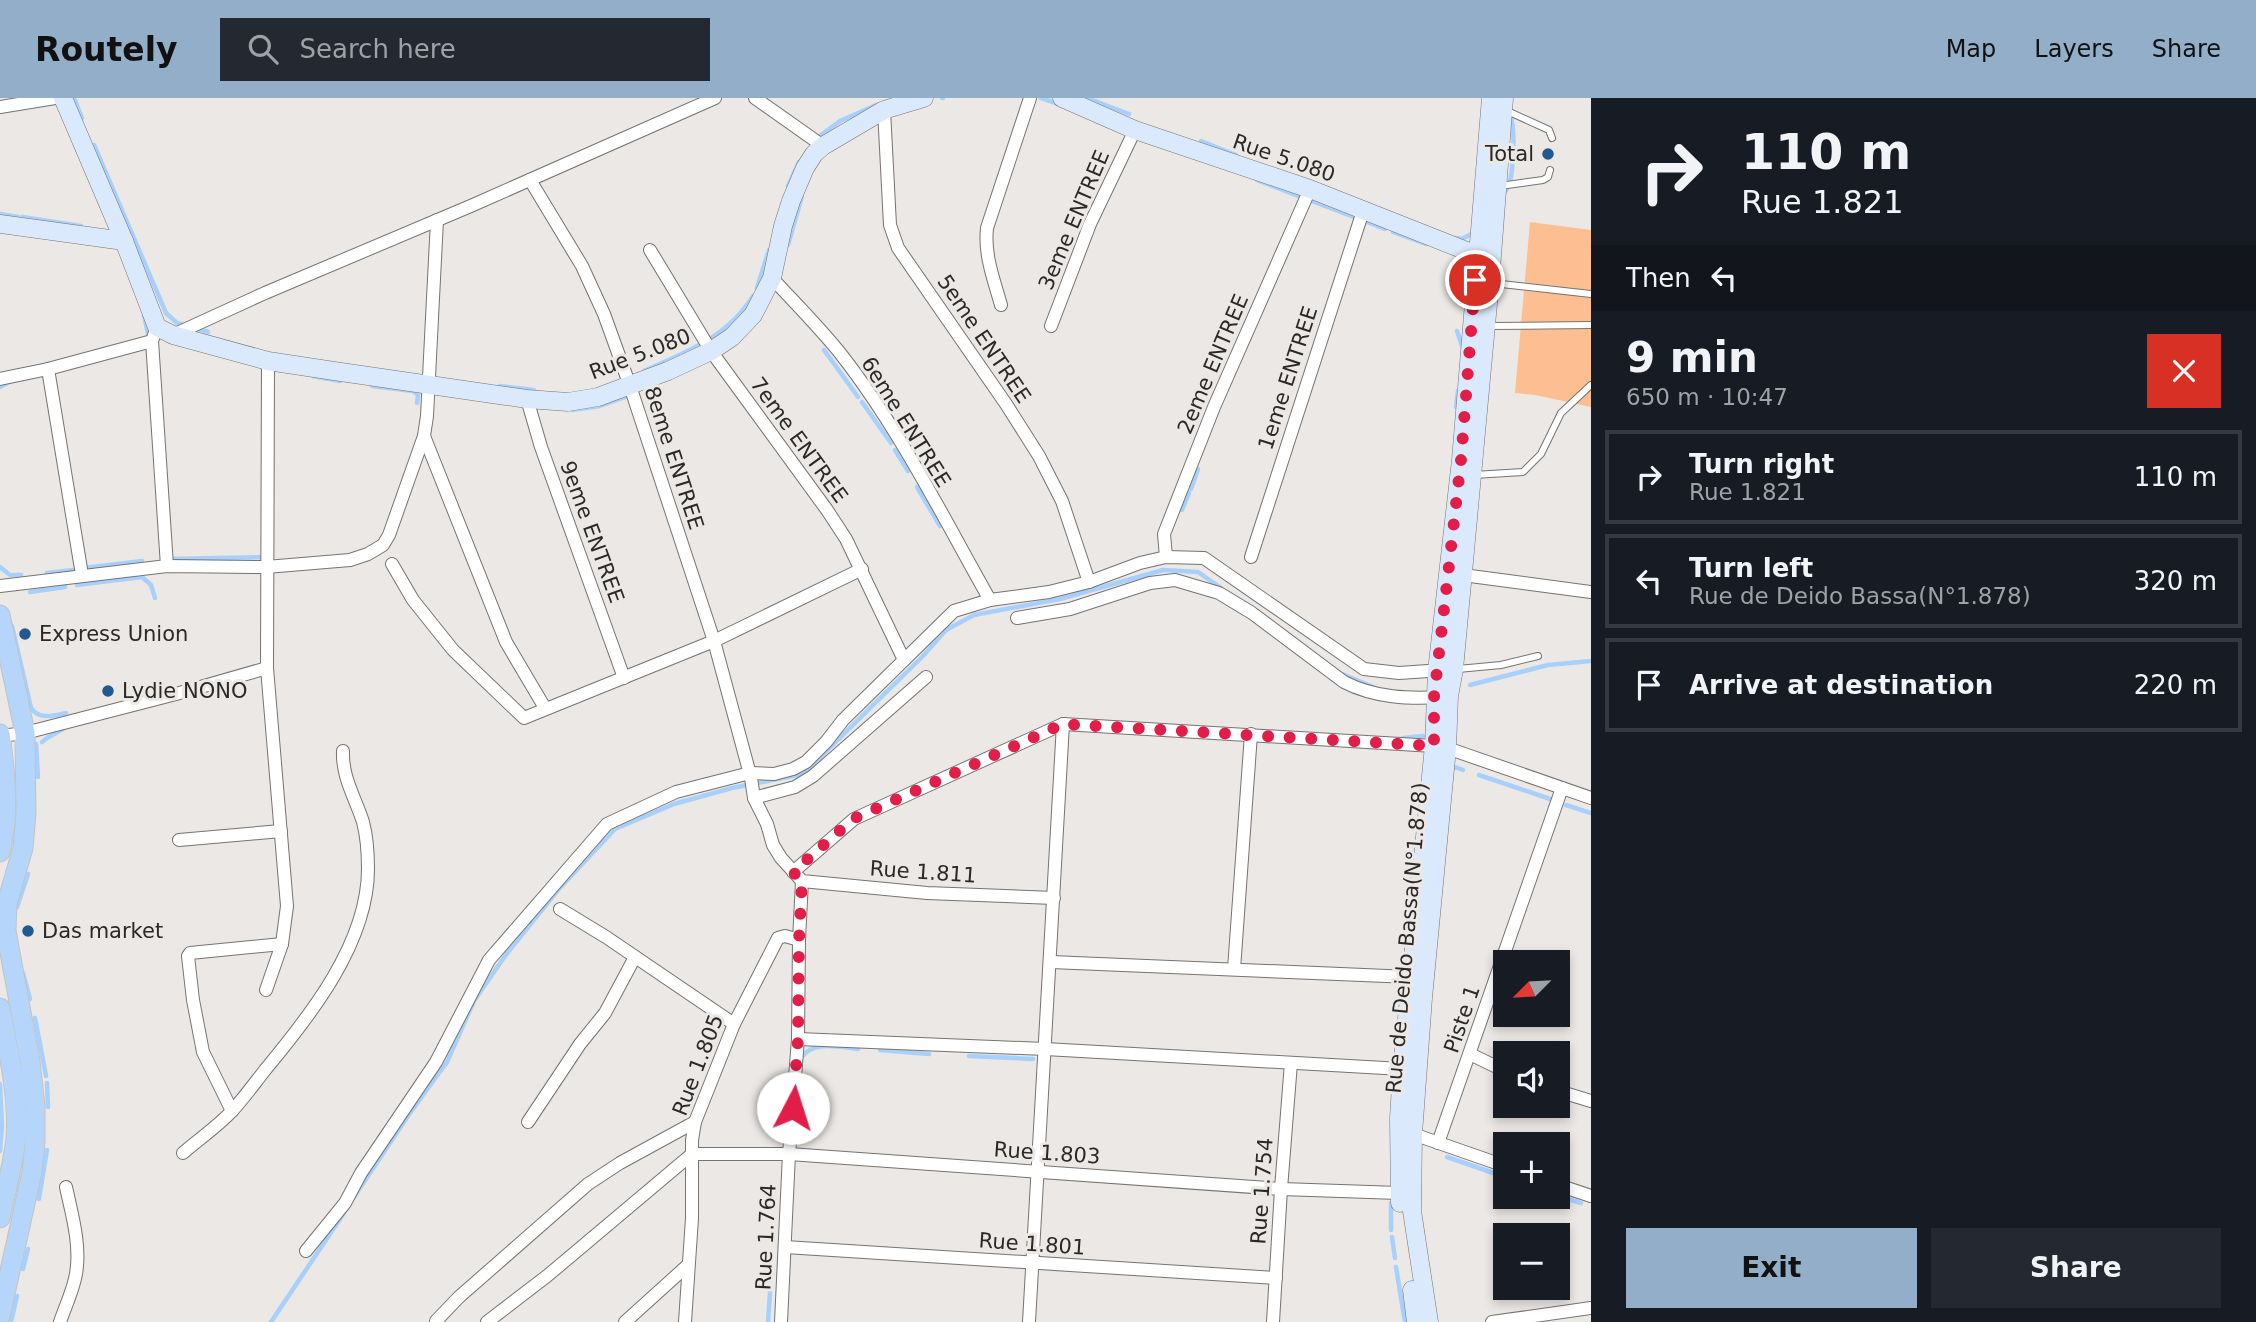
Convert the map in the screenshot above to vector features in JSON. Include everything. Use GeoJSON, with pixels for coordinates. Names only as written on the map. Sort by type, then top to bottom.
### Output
{"type":"FeatureCollection","features":[{"type":"Feature","properties":{"kind":"main road"},"geometry":{"type":"LineString","coordinates":[[63,98],[161,334]]}},
{"type":"Feature","properties":{"kind":"main road","name":"Rue 5.080"},"geometry":{"type":"LineString","coordinates":[[161,334],[268,361],[527,399],[568,402],[598,397],[711,351],[732,337],[753,315],[772,278],[791,201],[814,154],[884,110],[924,98]]}},
{"type":"Feature","properties":{"kind":"main road","name":"Rue 5.080"},"geometry":{"type":"LineString","coordinates":[[1062,98],[1135,130],[1310,189],[1485,255]]}},
{"type":"Feature","properties":{"kind":"main road","name":"Rue de Deido Bassa(N°1.878)"},"geometry":{"type":"LineString","coordinates":[[1429,1322],[1412,1211],[1413,1134],[1441,747],[1441,697],[1486,326],[1490,282],[1485,255],[1498,187],[1500,102]]}},
{"type":"Feature","properties":{"kind":"main road","name":"Rue de Deido Bassa(N°1.878)"},"geometry":{"type":"LineString","coordinates":[[1445,670],[1463,575],[1485,255],[1500,102]]}},
{"type":"Feature","properties":{"kind":"main road"},"geometry":{"type":"LineString","coordinates":[[0,224],[124,241]]}},
{"type":"Feature","properties":{"kind":"main road"},"geometry":{"type":"LineString","coordinates":[[0,615],[24,733],[25,830],[3,916],[30,1061],[35,1106],[32,1172],[0,1316]]}},
{"type":"Feature","properties":{"kind":"main road"},"geometry":{"type":"LineString","coordinates":[[0,735],[6,807],[0,852]]}},
{"type":"Feature","properties":{"kind":"main road","name":"Rue de Deido Bassa(N°1.878)"},"geometry":{"type":"LineString","coordinates":[[1416,1322],[1399,1193],[1399,1118],[1411,977],[1441,747]]}},
{"type":"Feature","properties":{"kind":"main road"},"geometry":{"type":"LineString","coordinates":[[0,1008],[11,1072],[16,1136],[0,1218]]}},
{"type":"Feature","properties":{"kind":"street"},"geometry":{"type":"LineString","coordinates":[[0,107],[55,98]]}},
{"type":"Feature","properties":{"kind":"street"},"geometry":{"type":"LineString","coordinates":[[0,379],[48,369],[161,334],[530,180],[715,98]]}},
{"type":"Feature","properties":{"kind":"street"},"geometry":{"type":"LineString","coordinates":[[755,98],[823,146]]}},
{"type":"Feature","properties":{"kind":"street"},"geometry":{"type":"LineString","coordinates":[[1001,305],[987,256],[987,228],[1030,98]]}},
{"type":"Feature","properties":{"kind":"street","name":"5eme ENTREE"},"geometry":{"type":"LineString","coordinates":[[884,110],[890,225],[898,248],[1039,456],[1062,501],[1089,582]]}},
{"type":"Feature","properties":{"kind":"street","name":"3eme ENTREE"},"geometry":{"type":"LineString","coordinates":[[1051,326],[1090,224],[1135,130]]}},
{"type":"Feature","properties":{"kind":"street","name":"8eme ENTREE"},"geometry":{"type":"LineString","coordinates":[[530,180],[582,266],[604,314],[714,640],[752,784],[773,845],[798,876]]}},
{"type":"Feature","properties":{"kind":"street","name":"2eme ENTREE"},"geometry":{"type":"LineString","coordinates":[[1166,557],[1164,534],[1214,407],[1310,189]]}},
{"type":"Feature","properties":{"kind":"street","name":"1eme ENTREE"},"geometry":{"type":"LineString","coordinates":[[1251,557],[1363,211]]}},
{"type":"Feature","properties":{"kind":"street"},"geometry":{"type":"LineString","coordinates":[[0,586],[167,566],[266,567],[349,560],[368,554],[383,545],[424,436],[429,384],[436,220]]}},
{"type":"Feature","properties":{"kind":"street","name":"7eme ENTREE"},"geometry":{"type":"LineString","coordinates":[[650,250],[711,351],[827,510],[862,569],[904,660]]}},
{"type":"Feature","properties":{"kind":"street","name":"6eme ENTREE"},"geometry":{"type":"LineString","coordinates":[[772,278],[839,352],[860,381],[903,447],[990,600]]}},
{"type":"Feature","properties":{"kind":"street"},"geometry":{"type":"LineString","coordinates":[[161,334],[167,566]]}},
{"type":"Feature","properties":{"kind":"street"},"geometry":{"type":"LineString","coordinates":[[266,990],[282,944],[287,906],[267,668],[268,361]]}},
{"type":"Feature","properties":{"kind":"street"},"geometry":{"type":"LineString","coordinates":[[48,369],[82,575]]}},
{"type":"Feature","properties":{"kind":"street","name":"9eme ENTREE"},"geometry":{"type":"LineString","coordinates":[[527,399],[541,447],[624,678]]}},
{"type":"Feature","properties":{"kind":"street"},"geometry":{"type":"LineString","coordinates":[[424,436],[506,642],[545,708]]}},
{"type":"Feature","properties":{"kind":"street"},"geometry":{"type":"LineString","coordinates":[[752,784],[806,762],[843,720],[954,611],[990,600],[1049,592],[1089,582],[1140,563],[1166,557],[1204,558],[1364,669],[1399,673],[1445,670]]}},
{"type":"Feature","properties":{"kind":"street"},"geometry":{"type":"LineString","coordinates":[[392,564],[413,600],[453,650],[521,717],[714,640],[862,569]]}},
{"type":"Feature","properties":{"kind":"street"},"geometry":{"type":"LineString","coordinates":[[1463,575],[1591,592]]}},
{"type":"Feature","properties":{"kind":"street"},"geometry":{"type":"LineString","coordinates":[[1017,618],[1070,609],[1150,583],[1175,580],[1230,599],[1260,618],[1344,682],[1359,690],[1405,699],[1441,697]]}},
{"type":"Feature","properties":{"kind":"street"},"geometry":{"type":"LineString","coordinates":[[0,735],[24,733],[267,668]]}},
{"type":"Feature","properties":{"kind":"street"},"geometry":{"type":"LineString","coordinates":[[306,1251],[345,1203],[361,1173],[436,1062],[489,960],[607,824],[676,792],[752,784],[795,786],[813,776],[926,677]]}},
{"type":"Feature","properties":{"kind":"street"},"geometry":{"type":"LineString","coordinates":[[1029,1322],[1063,724]]}},
{"type":"Feature","properties":{"kind":"street"},"geometry":{"type":"LineString","coordinates":[[798,876],[853,819],[1063,724],[1441,747],[1591,798]]}},
{"type":"Feature","properties":{"kind":"street"},"geometry":{"type":"LineString","coordinates":[[1234,969],[1251,734]]}},
{"type":"Feature","properties":{"kind":"street"},"geometry":{"type":"LineString","coordinates":[[183,1153],[232,1111],[300,1028],[348,947],[364,907],[368,869],[366,838],[362,818],[342,765],[343,751]]}},
{"type":"Feature","properties":{"kind":"street","name":"Piste 1"},"geometry":{"type":"LineString","coordinates":[[1438,1143],[1562,788]]}},
{"type":"Feature","properties":{"kind":"street"},"geometry":{"type":"LineString","coordinates":[[179,840],[281,831]]}},
{"type":"Feature","properties":{"kind":"street","name":"Rue 1.811"},"geometry":{"type":"LineString","coordinates":[[798,876],[927,893],[1054,898]]}},
{"type":"Feature","properties":{"kind":"street","name":"Rue 1.764"},"geometry":{"type":"LineString","coordinates":[[781,1322],[798,1039],[798,876]]}},
{"type":"Feature","properties":{"kind":"street"},"geometry":{"type":"LineString","coordinates":[[560,909],[734,1024]]}},
{"type":"Feature","properties":{"kind":"street","name":"Rue 1.805"},"geometry":{"type":"LineString","coordinates":[[685,1322],[695,1122],[734,1024],[778,938],[785,936],[799,940]]}},
{"type":"Feature","properties":{"kind":"street"},"geometry":{"type":"LineString","coordinates":[[232,1111],[203,1052],[188,956],[190,953],[282,944]]}},
{"type":"Feature","properties":{"kind":"street"},"geometry":{"type":"LineString","coordinates":[[528,1122],[580,1044],[606,1013],[635,957]]}},
{"type":"Feature","properties":{"kind":"street"},"geometry":{"type":"LineString","coordinates":[[1051,962],[1411,977]]}},
{"type":"Feature","properties":{"kind":"street"},"geometry":{"type":"LineString","coordinates":[[798,1039],[1045,1049],[1402,1069]]}},
{"type":"Feature","properties":{"kind":"street"},"geometry":{"type":"LineString","coordinates":[[1470,1054],[1493,1065]]}},
{"type":"Feature","properties":{"kind":"street","name":"Rue 1.754"},"geometry":{"type":"LineString","coordinates":[[1273,1322],[1292,1063]]}},
{"type":"Feature","properties":{"kind":"street"},"geometry":{"type":"LineString","coordinates":[[1570,1095],[1591,1101]]}},
{"type":"Feature","properties":{"kind":"street"},"geometry":{"type":"LineString","coordinates":[[436,1321],[589,1184],[620,1163],[695,1122]]}},
{"type":"Feature","properties":{"kind":"street"},"geometry":{"type":"LineString","coordinates":[[1413,1134],[1493,1162]]}},
{"type":"Feature","properties":{"kind":"street"},"geometry":{"type":"LineString","coordinates":[[487,1322],[547,1276],[692,1154]]}},
{"type":"Feature","properties":{"kind":"street","name":"Rue 1.803"},"geometry":{"type":"LineString","coordinates":[[692,1154],[789,1154],[1281,1189],[1399,1193]]}},
{"type":"Feature","properties":{"kind":"street"},"geometry":{"type":"LineString","coordinates":[[60,1322],[76,1274],[77,1255],[66,1187]]}},
{"type":"Feature","properties":{"kind":"street"},"geometry":{"type":"LineString","coordinates":[[1570,1189],[1591,1196]]}},
{"type":"Feature","properties":{"kind":"street","name":"Rue 1.801"},"geometry":{"type":"LineString","coordinates":[[785,1247],[1276,1278]]}},
{"type":"Feature","properties":{"kind":"street"},"geometry":{"type":"LineString","coordinates":[[625,1322],[688,1265]]}},
{"type":"Feature","properties":{"kind":"street"},"geometry":{"type":"LineString","coordinates":[[1492,1322],[1591,1308]]}},
{"type":"Feature","properties":{"kind":"lane"},"geometry":{"type":"LineString","coordinates":[[1500,102],[1549,130],[1552,138]]}},
{"type":"Feature","properties":{"kind":"lane"},"geometry":{"type":"LineString","coordinates":[[1498,187],[1543,180],[1548,177],[1550,170]]}},
{"type":"Feature","properties":{"kind":"lane"},"geometry":{"type":"LineString","coordinates":[[1490,282],[1591,294]]}},
{"type":"Feature","properties":{"kind":"lane"},"geometry":{"type":"LineString","coordinates":[[1486,326],[1591,325]]}},
{"type":"Feature","properties":{"kind":"lane"},"geometry":{"type":"LineString","coordinates":[[1469,465],[1524,472],[1541,454],[1561,413],[1591,386]]}},
{"type":"Feature","properties":{"kind":"lane"},"geometry":{"type":"LineString","coordinates":[[1445,670],[1501,665],[1538,656]]}},
{"type":"Feature","properties":{"kind":"shaded area"},"geometry":{"type":"Polygon","coordinates":[[[1530,222],[1591,230],[1591,407],[1515,393],[1530,222]]]}},
{"type":"Feature","properties":{"kind":"waterway"},"geometry":{"type":"LineString","coordinates":[[74,98],[82,118]]}},
{"type":"Feature","properties":{"kind":"waterway"},"geometry":{"type":"LineString","coordinates":[[1041,98],[1056,103]]}},
{"type":"Feature","properties":{"kind":"waterway"},"geometry":{"type":"LineString","coordinates":[[1087,98],[1129,114]]}},
{"type":"Feature","properties":{"kind":"waterway"},"geometry":{"type":"LineString","coordinates":[[817,138],[840,121],[876,105]]}},
{"type":"Feature","properties":{"kind":"waterway"},"geometry":{"type":"LineString","coordinates":[[1503,195],[1509,185],[1513,161],[1510,116]]}},
{"type":"Feature","properties":{"kind":"waterway"},"geometry":{"type":"LineString","coordinates":[[1201,141],[1236,155]]}},
{"type":"Feature","properties":{"kind":"waterway"},"geometry":{"type":"LineString","coordinates":[[94,145],[166,313],[177,323],[188,326]]}},
{"type":"Feature","properties":{"kind":"waterway"},"geometry":{"type":"LineString","coordinates":[[788,186],[799,162]]}},
{"type":"Feature","properties":{"kind":"waterway"},"geometry":{"type":"LineString","coordinates":[[1257,180],[1301,197]]}},
{"type":"Feature","properties":{"kind":"waterway"},"geometry":{"type":"LineString","coordinates":[[788,245],[802,196]]}},
{"type":"Feature","properties":{"kind":"waterway"},"geometry":{"type":"LineString","coordinates":[[1309,200],[1359,219]]}},
{"type":"Feature","properties":{"kind":"waterway"},"geometry":{"type":"LineString","coordinates":[[0,214],[18,217]]}},
{"type":"Feature","properties":{"kind":"waterway"},"geometry":{"type":"LineString","coordinates":[[22,217],[81,226]]}},
{"type":"Feature","properties":{"kind":"waterway"},"geometry":{"type":"LineString","coordinates":[[1367,222],[1385,229]]}},
{"type":"Feature","properties":{"kind":"waterway"},"geometry":{"type":"LineString","coordinates":[[1393,232],[1426,244]]}},
{"type":"Feature","properties":{"kind":"waterway"},"geometry":{"type":"LineString","coordinates":[[1456,238],[1462,239],[1473,233]]}},
{"type":"Feature","properties":{"kind":"waterway"},"geometry":{"type":"LineString","coordinates":[[757,288],[769,250]]}},
{"type":"Feature","properties":{"kind":"waterway"},"geometry":{"type":"LineString","coordinates":[[1462,279],[1462,274],[1470,267]]}},
{"type":"Feature","properties":{"kind":"waterway"},"geometry":{"type":"LineString","coordinates":[[644,371],[691,350],[719,333],[743,310],[753,296]]}},
{"type":"Feature","properties":{"kind":"waterway"},"geometry":{"type":"LineString","coordinates":[[144,315],[148,334]]}},
{"type":"Feature","properties":{"kind":"waterway"},"geometry":{"type":"LineString","coordinates":[[196,328],[208,332]]}},
{"type":"Feature","properties":{"kind":"waterway"},"geometry":{"type":"LineString","coordinates":[[1457,331],[1462,346]]}},
{"type":"Feature","properties":{"kind":"waterway"},"geometry":{"type":"LineString","coordinates":[[824,350],[858,397]]}},
{"type":"Feature","properties":{"kind":"waterway"},"geometry":{"type":"LineString","coordinates":[[313,376],[340,381]]}},
{"type":"Feature","properties":{"kind":"waterway"},"geometry":{"type":"LineString","coordinates":[[0,387],[9,382]]}},
{"type":"Feature","properties":{"kind":"waterway"},"geometry":{"type":"LineString","coordinates":[[372,386],[413,391],[418,395],[417,403]]}},
{"type":"Feature","properties":{"kind":"waterway"},"geometry":{"type":"LineString","coordinates":[[500,386],[534,390]]}},
{"type":"Feature","properties":{"kind":"waterway"},"geometry":{"type":"LineString","coordinates":[[1456,407],[1458,391]]}},
{"type":"Feature","properties":{"kind":"waterway"},"geometry":{"type":"LineString","coordinates":[[572,410],[600,406],[631,395]]}},
{"type":"Feature","properties":{"kind":"waterway"},"geometry":{"type":"LineString","coordinates":[[862,402],[891,443]]}},
{"type":"Feature","properties":{"kind":"waterway"},"geometry":{"type":"LineString","coordinates":[[895,450],[908,471]]}},
{"type":"Feature","properties":{"kind":"waterway"},"geometry":{"type":"LineString","coordinates":[[1191,489],[1198,469]]}},
{"type":"Feature","properties":{"kind":"waterway"},"geometry":{"type":"LineString","coordinates":[[917,487],[940,526]]}},
{"type":"Feature","properties":{"kind":"waterway"},"geometry":{"type":"LineString","coordinates":[[1182,510],[1189,493]]}},
{"type":"Feature","properties":{"kind":"waterway"},"geometry":{"type":"LineString","coordinates":[[168,559],[264,557]]}},
{"type":"Feature","properties":{"kind":"waterway"},"geometry":{"type":"LineString","coordinates":[[84,568],[142,561]]}},
{"type":"Feature","properties":{"kind":"waterway"},"geometry":{"type":"LineString","coordinates":[[0,567],[10,575],[21,575]]}},
{"type":"Feature","properties":{"kind":"waterway"},"geometry":{"type":"LineString","coordinates":[[47,573],[73,570]]}},
{"type":"Feature","properties":{"kind":"waterway"},"geometry":{"type":"LineString","coordinates":[[354,1197],[447,1062],[474,1001],[505,956],[558,890],[615,829],[674,804],[732,788],[803,774],[946,630],[974,615],[1060,599],[1163,570],[1198,572],[1221,588]]}},
{"type":"Feature","properties":{"kind":"waterway"},"geometry":{"type":"LineString","coordinates":[[77,585],[142,577],[151,585],[155,598]]}},
{"type":"Feature","properties":{"kind":"waterway"},"geometry":{"type":"LineString","coordinates":[[30,592],[65,587]]}},
{"type":"Feature","properties":{"kind":"waterway"},"geometry":{"type":"LineString","coordinates":[[12,626],[31,708],[42,716],[66,713]]}},
{"type":"Feature","properties":{"kind":"waterway"},"geometry":{"type":"LineString","coordinates":[[1470,685],[1548,665],[1591,661]]}},
{"type":"Feature","properties":{"kind":"waterway"},"geometry":{"type":"LineString","coordinates":[[1342,674],[1373,687]]}},
{"type":"Feature","properties":{"kind":"waterway"},"geometry":{"type":"LineString","coordinates":[[42,742],[63,729]]}},
{"type":"Feature","properties":{"kind":"waterway"},"geometry":{"type":"LineString","coordinates":[[1403,738],[1423,736]]}},
{"type":"Feature","properties":{"kind":"waterway"},"geometry":{"type":"LineString","coordinates":[[36,744],[38,777]]}},
{"type":"Feature","properties":{"kind":"waterway"},"geometry":{"type":"LineString","coordinates":[[1451,771],[1455,767],[1463,770]]}},
{"type":"Feature","properties":{"kind":"waterway"},"geometry":{"type":"LineString","coordinates":[[1479,775],[1550,799]]}},
{"type":"Feature","properties":{"kind":"waterway"},"geometry":{"type":"LineString","coordinates":[[1566,805],[1591,813]]}},
{"type":"Feature","properties":{"kind":"waterway"},"geometry":{"type":"LineString","coordinates":[[17,907],[28,874]]}},
{"type":"Feature","properties":{"kind":"waterway"},"geometry":{"type":"LineString","coordinates":[[23,973],[30,999]]}},
{"type":"Feature","properties":{"kind":"waterway"},"geometry":{"type":"LineString","coordinates":[[35,1018],[46,1076]]}},
{"type":"Feature","properties":{"kind":"waterway"},"geometry":{"type":"LineString","coordinates":[[801,1058],[806,1052],[819,1047],[858,1049]]}},
{"type":"Feature","properties":{"kind":"waterway"},"geometry":{"type":"LineString","coordinates":[[880,1050],[929,1054]]}},
{"type":"Feature","properties":{"kind":"waterway"},"geometry":{"type":"LineString","coordinates":[[969,1056],[1033,1059]]}},
{"type":"Feature","properties":{"kind":"waterway"},"geometry":{"type":"LineString","coordinates":[[47,1083],[48,1107]]}},
{"type":"Feature","properties":{"kind":"waterway"},"geometry":{"type":"LineString","coordinates":[[0,1084],[0,1151]]}},
{"type":"Feature","properties":{"kind":"waterway"},"geometry":{"type":"LineString","coordinates":[[39,1199],[47,1150]]}},
{"type":"Feature","properties":{"kind":"waterway"},"geometry":{"type":"LineString","coordinates":[[1447,1157],[1493,1173]]}},
{"type":"Feature","properties":{"kind":"waterway"},"geometry":{"type":"LineString","coordinates":[[1570,1200],[1581,1203]]}},
{"type":"Feature","properties":{"kind":"waterway"},"geometry":{"type":"LineString","coordinates":[[1391,1203],[1391,1230]]}},
{"type":"Feature","properties":{"kind":"waterway"},"geometry":{"type":"LineString","coordinates":[[271,1322],[344,1213]]}},
{"type":"Feature","properties":{"kind":"waterway"},"geometry":{"type":"LineString","coordinates":[[1392,1237],[1395,1258]]}},
{"type":"Feature","properties":{"kind":"waterway"},"geometry":{"type":"LineString","coordinates":[[23,1269],[28,1249]]}},
{"type":"Feature","properties":{"kind":"waterway"},"geometry":{"type":"LineString","coordinates":[[1396,1267],[1405,1322]]}},
{"type":"Feature","properties":{"kind":"waterway"},"geometry":{"type":"LineString","coordinates":[[768,1322],[770,1292]]}},
{"type":"Feature","properties":{"kind":"waterway"},"geometry":{"type":"LineString","coordinates":[[11,1322],[17,1296]]}},
{"type":"Feature","properties":{"kind":"place","name":"Total"},"geometry":{"type":"Point","coordinates":[1548,154]}},
{"type":"Feature","properties":{"kind":"place","name":"Express Union"},"geometry":{"type":"Point","coordinates":[25,634]}},
{"type":"Feature","properties":{"kind":"place","name":"Lydie NONO"},"geometry":{"type":"Point","coordinates":[108,691]}},
{"type":"Feature","properties":{"kind":"place","name":"Das market"},"geometry":{"type":"Point","coordinates":[28,931]}},
{"type":"Feature","properties":{"kind":"route"},"geometry":{"type":"LineString","coordinates":[[793,1108],[798,1039],[802,881],[793,872],[853,819],[1063,724],[1434,746],[1434,697],[1461,460],[1475,280]]}}]}
